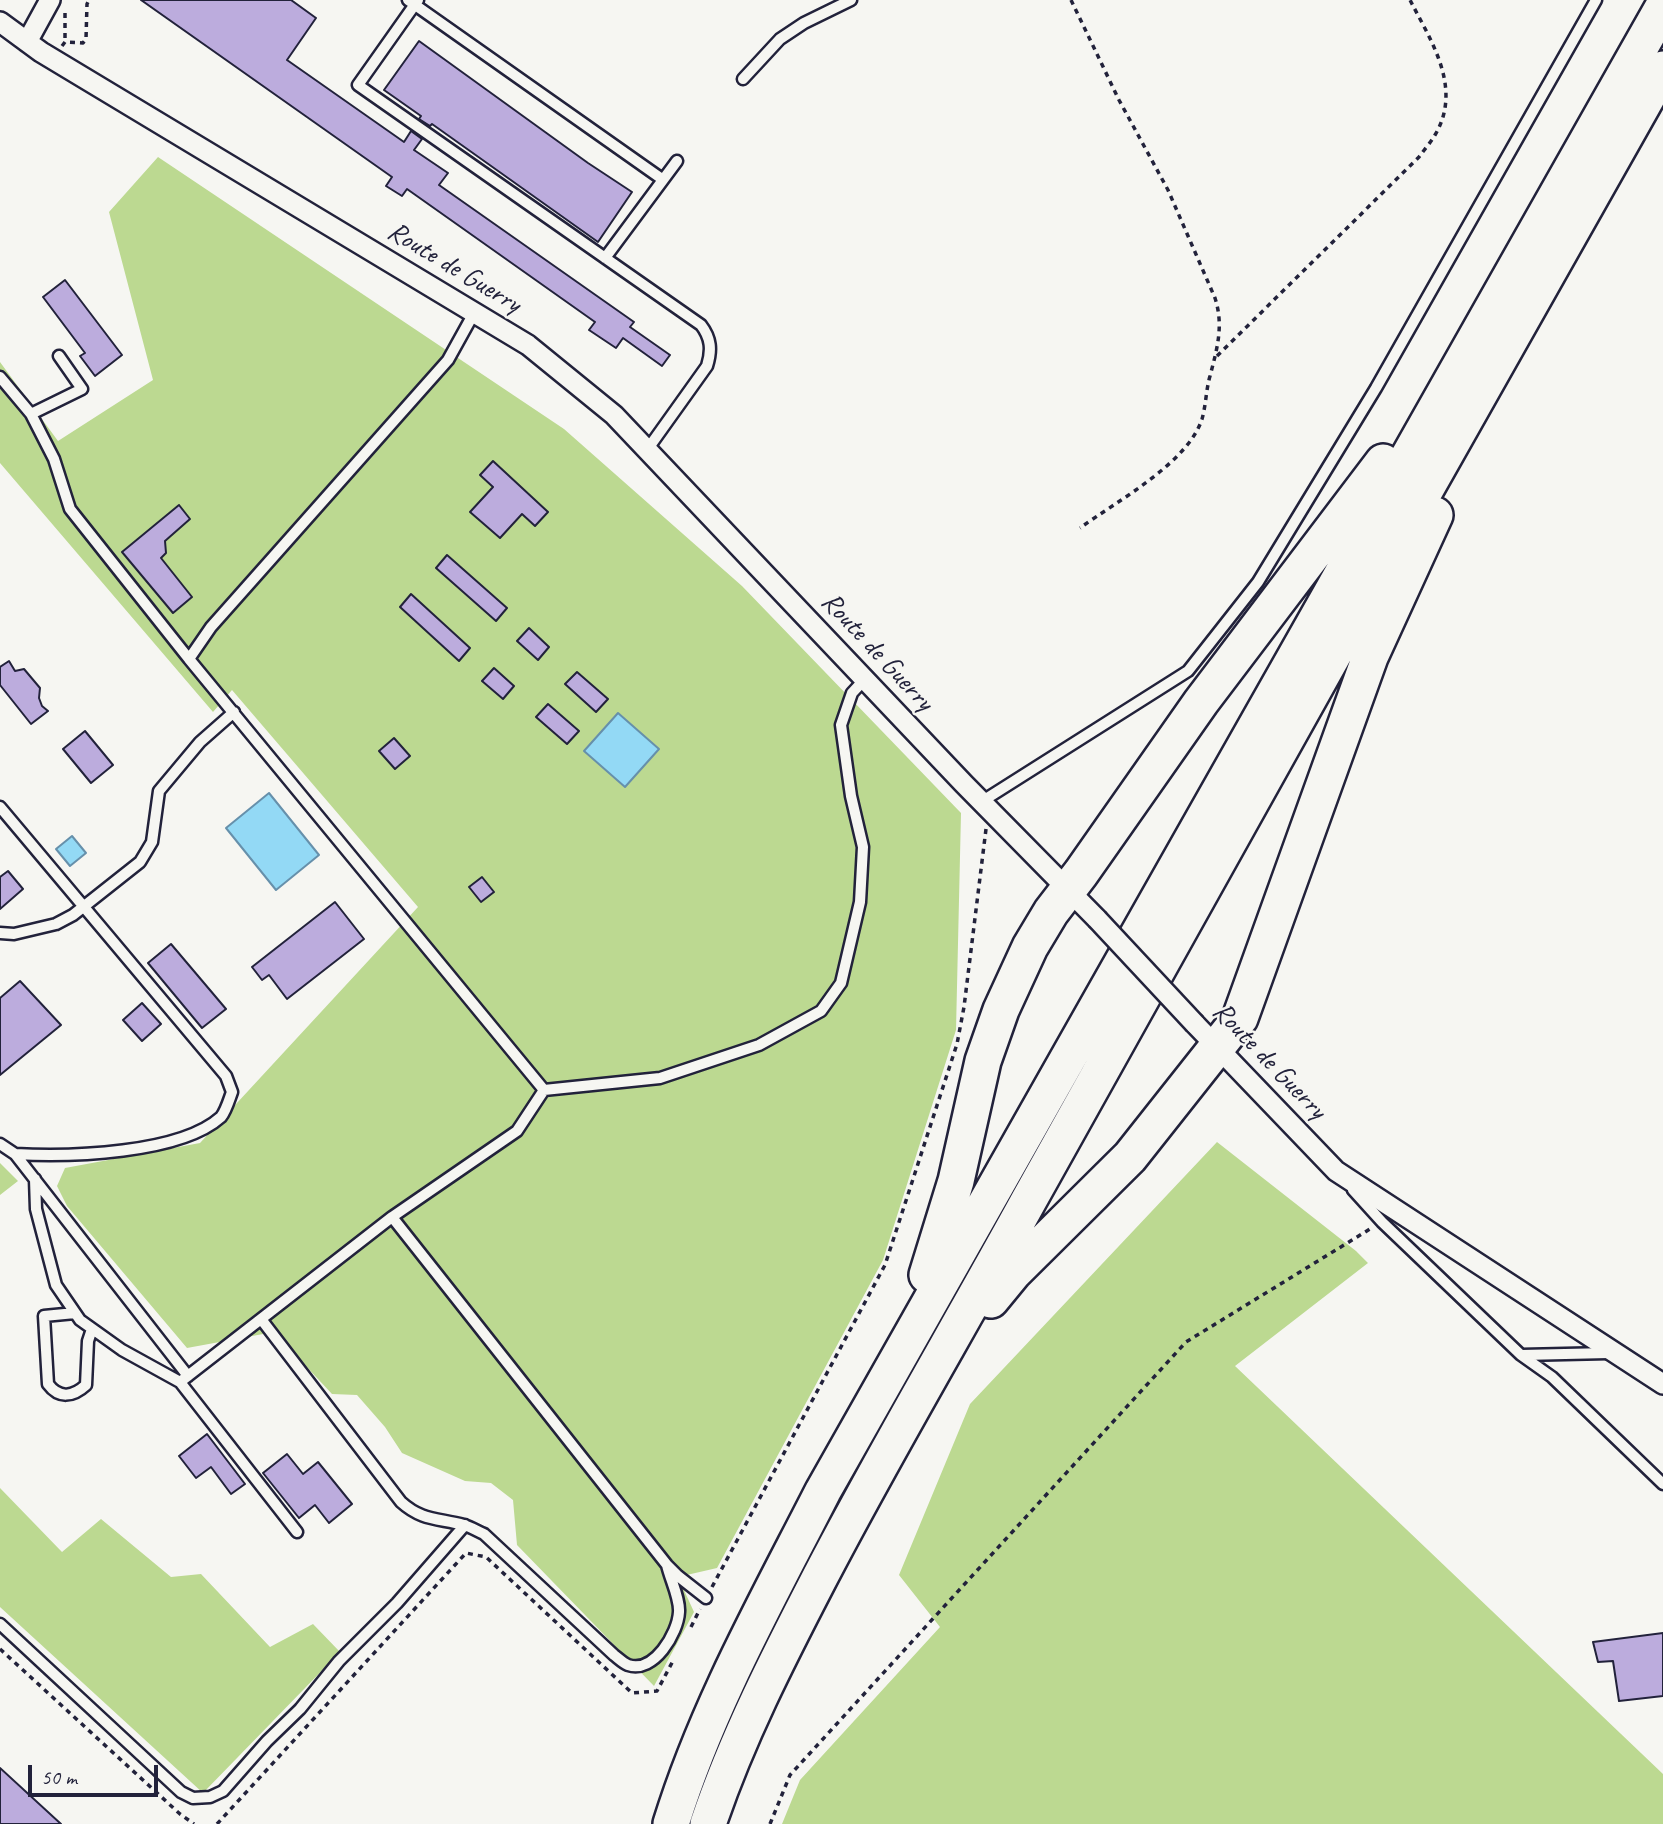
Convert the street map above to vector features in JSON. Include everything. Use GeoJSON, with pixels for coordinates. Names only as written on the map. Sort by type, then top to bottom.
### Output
{"type":"FeatureCollection","features":[{"type":"Feature","properties":{"kind":"highway"},"geometry":{"type":"LineString","coordinates":[[671,1824],[725,1685],[823,1491],[1663,8]]}},
{"type":"Feature","properties":{"kind":"highway"},"geometry":{"type":"LineString","coordinates":[[708,1824],[762,1688],[870,1481],[1278,750],[1663,69]]}},
{"type":"Feature","properties":{"kind":"highway"},"geometry":{"type":"LineString","coordinates":[[933,1371],[1014,1272],[1130,1157],[1206,1036],[1240,1018],[1370,657],[1426,534],[1589,201]]}},
{"type":"Feature","properties":{"kind":"highway"},"geometry":{"type":"LineString","coordinates":[[888,1377],[935,1256],[984,1061],[1001,1010],[1030,947],[1051,912],[1201,702],[1372,477],[1511,274]]}},
{"type":"Feature","properties":{"kind":"street"},"geometry":{"type":"LineString","coordinates":[[27,42],[50,0]]}},
{"type":"Feature","properties":{"kind":"street","name":"Route de Guerry"},"geometry":{"type":"LineString","coordinates":[[0,22],[53,60],[528,345],[614,415],[1336,1171],[1663,1384]]}},
{"type":"Feature","properties":{"kind":"lane"},"geometry":{"type":"LineString","coordinates":[[743,79],[780,39],[804,23],[851,0]]}},
{"type":"Feature","properties":{"kind":"lane"},"geometry":{"type":"LineString","coordinates":[[985,806],[1188,671],[1258,582],[1377,388],[1596,0]]}},
{"type":"Feature","properties":{"kind":"lane"},"geometry":{"type":"LineString","coordinates":[[648,450],[707,366],[711,353],[710,343],[701,325],[358,85],[414,2],[662,178]]}},
{"type":"Feature","properties":{"kind":"lane"},"geometry":{"type":"LineString","coordinates":[[605,258],[677,161]]}},
{"type":"Feature","properties":{"kind":"lane"},"geometry":{"type":"LineString","coordinates":[[189,659],[211,627],[448,360],[474,313]]}},
{"type":"Feature","properties":{"kind":"lane"},"geometry":{"type":"LineString","coordinates":[[31,414],[82,389],[59,356]]}},
{"type":"Feature","properties":{"kind":"lane"},"geometry":{"type":"LineString","coordinates":[[0,377],[31,414],[54,459],[70,509],[189,659],[544,1090]]}},
{"type":"Feature","properties":{"kind":"lane"},"geometry":{"type":"LineString","coordinates":[[544,1090],[660,1078],[759,1045],[821,1011],[841,983],[860,902],[863,847],[851,796],[841,725],[852,693],[865,679]]}},
{"type":"Feature","properties":{"kind":"lane"},"geometry":{"type":"LineString","coordinates":[[0,933],[15,933],[56,924],[83,907],[140,862],[152,842],[159,791],[200,742],[234,712]]}},
{"type":"Feature","properties":{"kind":"lane"},"geometry":{"type":"LineString","coordinates":[[0,807],[226,1076],[232,1092],[223,1115],[194,1135],[127,1150],[54,1156],[15,1154]]}},
{"type":"Feature","properties":{"kind":"lane"},"geometry":{"type":"LineString","coordinates":[[184,1379],[392,1217],[517,1131],[544,1090]]}},
{"type":"Feature","properties":{"kind":"lane"},"geometry":{"type":"LineString","coordinates":[[0,1144],[15,1154],[35,1179],[297,1531]]}},
{"type":"Feature","properties":{"kind":"lane"},"geometry":{"type":"LineString","coordinates":[[1336,1171],[1382,1222],[1521,1355],[1552,1377],[1663,1484]]}},
{"type":"Feature","properties":{"kind":"lane"},"geometry":{"type":"LineString","coordinates":[[35,1179],[36,1209],[56,1285],[80,1320],[122,1350],[184,1379]]}},
{"type":"Feature","properties":{"kind":"lane"},"geometry":{"type":"LineString","coordinates":[[392,1217],[667,1564],[706,1598]]}},
{"type":"Feature","properties":{"kind":"lane"},"geometry":{"type":"LineString","coordinates":[[75,1313],[44,1316],[48,1384],[55,1392],[66,1396],[78,1392],[86,1385],[88,1341],[92,1329]]}},
{"type":"Feature","properties":{"kind":"lane"},"geometry":{"type":"LineString","coordinates":[[261,1319],[401,1502],[411,1511],[426,1518],[464,1525],[484,1534],[614,1655],[629,1665],[640,1665],[655,1659],[675,1629],[679,1611],[667,1564]]}},
{"type":"Feature","properties":{"kind":"lane"},"geometry":{"type":"LineString","coordinates":[[1521,1355],[1616,1353]]}},
{"type":"Feature","properties":{"kind":"lane"},"geometry":{"type":"LineString","coordinates":[[0,1625],[181,1792],[193,1798],[210,1797],[223,1791],[237,1777],[267,1741],[300,1709],[339,1661],[397,1603],[464,1525]]}},
{"type":"Feature","properties":{"kind":"path"},"geometry":{"type":"LineString","coordinates":[[53,60],[65,42],[83,43],[86,38],[89,0]]}},
{"type":"Feature","properties":{"kind":"path"},"geometry":{"type":"LineString","coordinates":[[1070,0],[1119,100],[1168,190],[1215,298],[1220,330],[1202,419],[1190,443],[1171,464],[1080,528]]}},
{"type":"Feature","properties":{"kind":"path"},"geometry":{"type":"LineString","coordinates":[[1216,358],[1419,157],[1436,134],[1445,110],[1447,87],[1439,56],[1409,0]]}},
{"type":"Feature","properties":{"kind":"path"},"geometry":{"type":"LineString","coordinates":[[688,1633],[885,1265],[957,1044],[985,806]]}},
{"type":"Feature","properties":{"kind":"path"},"geometry":{"type":"LineString","coordinates":[[770,1824],[790,1774],[1186,1342],[1382,1222]]}},
{"type":"Feature","properties":{"kind":"path"},"geometry":{"type":"LineString","coordinates":[[217,1824],[466,1553],[485,1557],[632,1693],[657,1691],[675,1656]]}},
{"type":"Feature","properties":{"kind":"path"},"geometry":{"type":"LineString","coordinates":[[0,1649],[194,1824]]}},
{"type":"Feature","properties":{"kind":"green space"},"geometry":{"type":"Polygon","coordinates":[[[158,157],[564,429],[742,586],[961,813],[956,1030],[883,1260],[717,1568],[678,1577],[694,1612],[654,1686],[517,1545],[513,1500],[491,1483],[465,1481],[402,1453],[385,1427],[357,1395],[332,1394],[274,1332],[187,1348],[67,1206],[57,1186],[65,1168],[200,1143],[418,907],[232,690],[213,712],[0,463],[0,362],[58,441],[153,380],[109,212],[158,157]]]}},
{"type":"Feature","properties":{"kind":"green space"},"geometry":{"type":"Polygon","coordinates":[[[1217,1142],[1368,1263],[1235,1366],[1663,1774],[1663,1824],[782,1824],[800,1780],[940,1627],[899,1575],[970,1404],[1217,1142]]]}},
{"type":"Feature","properties":{"kind":"green space"},"geometry":{"type":"Polygon","coordinates":[[[0,1163],[18,1181],[0,1195],[0,1163]]]}},
{"type":"Feature","properties":{"kind":"green space"},"geometry":{"type":"Polygon","coordinates":[[[0,1488],[62,1552],[101,1519],[171,1577],[201,1574],[270,1647],[313,1624],[340,1652],[203,1793],[0,1607],[0,1488]]]}},
{"type":"Feature","properties":{"kind":"water"},"geometry":{"type":"Polygon","coordinates":[[[618,713],[659,749],[625,787],[584,751],[618,713]]]}},
{"type":"Feature","properties":{"kind":"water"},"geometry":{"type":"Polygon","coordinates":[[[269,793],[319,855],[276,890],[226,828],[269,793]]]}},
{"type":"Feature","properties":{"kind":"water"},"geometry":{"type":"Polygon","coordinates":[[[72,836],[86,853],[70,866],[56,849],[72,836]]]}},
{"type":"Feature","properties":{"kind":"building"},"geometry":{"type":"Polygon","coordinates":[[[141,0],[291,0],[316,18],[287,60],[404,142],[411,131],[422,139],[414,150],[448,173],[439,185],[634,322],[630,327],[670,355],[662,366],[623,338],[616,348],[589,330],[595,322],[407,189],[402,196],[386,186],[392,177],[141,0]]]}},
{"type":"Feature","properties":{"kind":"building"},"geometry":{"type":"Polygon","coordinates":[[[419,41],[632,192],[598,242],[432,124],[430,126],[419,119],[421,116],[384,90],[419,41]]]}},
{"type":"Feature","properties":{"kind":"building"},"geometry":{"type":"Polygon","coordinates":[[[65,280],[122,355],[95,376],[80,356],[85,353],[43,297],[65,280]]]}},
{"type":"Feature","properties":{"kind":"building"},"geometry":{"type":"Polygon","coordinates":[[[493,461],[548,512],[535,526],[522,514],[500,538],[470,512],[493,487],[480,475],[493,461]]]}},
{"type":"Feature","properties":{"kind":"building"},"geometry":{"type":"Polygon","coordinates":[[[179,505],[190,519],[165,541],[166,553],[161,558],[192,597],[173,613],[122,552],[179,505]]]}},
{"type":"Feature","properties":{"kind":"building"},"geometry":{"type":"Polygon","coordinates":[[[447,555],[507,608],[496,621],[436,568],[447,555]]]}},
{"type":"Feature","properties":{"kind":"building"},"geometry":{"type":"Polygon","coordinates":[[[411,594],[470,648],[459,661],[400,607],[411,594]]]}},
{"type":"Feature","properties":{"kind":"building"},"geometry":{"type":"Polygon","coordinates":[[[529,628],[549,647],[538,660],[517,641],[529,628]]]}},
{"type":"Feature","properties":{"kind":"building"},"geometry":{"type":"Polygon","coordinates":[[[9,661],[15,671],[24,669],[40,688],[39,698],[48,711],[31,724],[0,685],[0,667],[9,661]]]}},
{"type":"Feature","properties":{"kind":"building"},"geometry":{"type":"Polygon","coordinates":[[[494,668],[514,686],[503,699],[482,681],[494,668]]]}},
{"type":"Feature","properties":{"kind":"building"},"geometry":{"type":"Polygon","coordinates":[[[577,672],[608,699],[596,712],[565,684],[577,672]]]}},
{"type":"Feature","properties":{"kind":"building"},"geometry":{"type":"Polygon","coordinates":[[[548,704],[579,731],[567,744],[536,717],[548,704]]]}},
{"type":"Feature","properties":{"kind":"building"},"geometry":{"type":"Polygon","coordinates":[[[85,731],[113,765],[91,783],[63,749],[85,731]]]}},
{"type":"Feature","properties":{"kind":"building"},"geometry":{"type":"Polygon","coordinates":[[[394,738],[410,756],[395,769],[379,751],[394,738]]]}},
{"type":"Feature","properties":{"kind":"building"},"geometry":{"type":"Polygon","coordinates":[[[8,871],[23,889],[0,909],[0,877],[8,871]]]}},
{"type":"Feature","properties":{"kind":"building"},"geometry":{"type":"Polygon","coordinates":[[[482,877],[494,892],[481,902],[469,887],[482,877]]]}},
{"type":"Feature","properties":{"kind":"building"},"geometry":{"type":"Polygon","coordinates":[[[335,902],[364,939],[287,999],[269,975],[262,980],[252,967],[335,902]]]}},
{"type":"Feature","properties":{"kind":"building"},"geometry":{"type":"Polygon","coordinates":[[[171,944],[226,1009],[202,1028],[148,963],[171,944]]]}},
{"type":"Feature","properties":{"kind":"building"},"geometry":{"type":"Polygon","coordinates":[[[20,981],[61,1025],[0,1075],[0,998],[20,981]]]}},
{"type":"Feature","properties":{"kind":"building"},"geometry":{"type":"Polygon","coordinates":[[[142,1003],[161,1024],[142,1041],[123,1020],[142,1003]]]}},
{"type":"Feature","properties":{"kind":"building"},"geometry":{"type":"Polygon","coordinates":[[[207,1434],[245,1484],[231,1494],[211,1467],[196,1478],[179,1456],[207,1434]]]}},
{"type":"Feature","properties":{"kind":"building"},"geometry":{"type":"Polygon","coordinates":[[[287,1454],[303,1474],[318,1462],[352,1504],[329,1523],[315,1505],[299,1518],[263,1473],[287,1454]]]}},
{"type":"Feature","properties":{"kind":"building"},"geometry":{"type":"Polygon","coordinates":[[[1663,1633],[1663,1696],[1619,1701],[1613,1661],[1598,1662],[1593,1642],[1663,1633]]]}},
{"type":"Feature","properties":{"kind":"building"},"geometry":{"type":"Polygon","coordinates":[[[0,1768],[61,1824],[0,1824],[0,1768]]]}}]}
